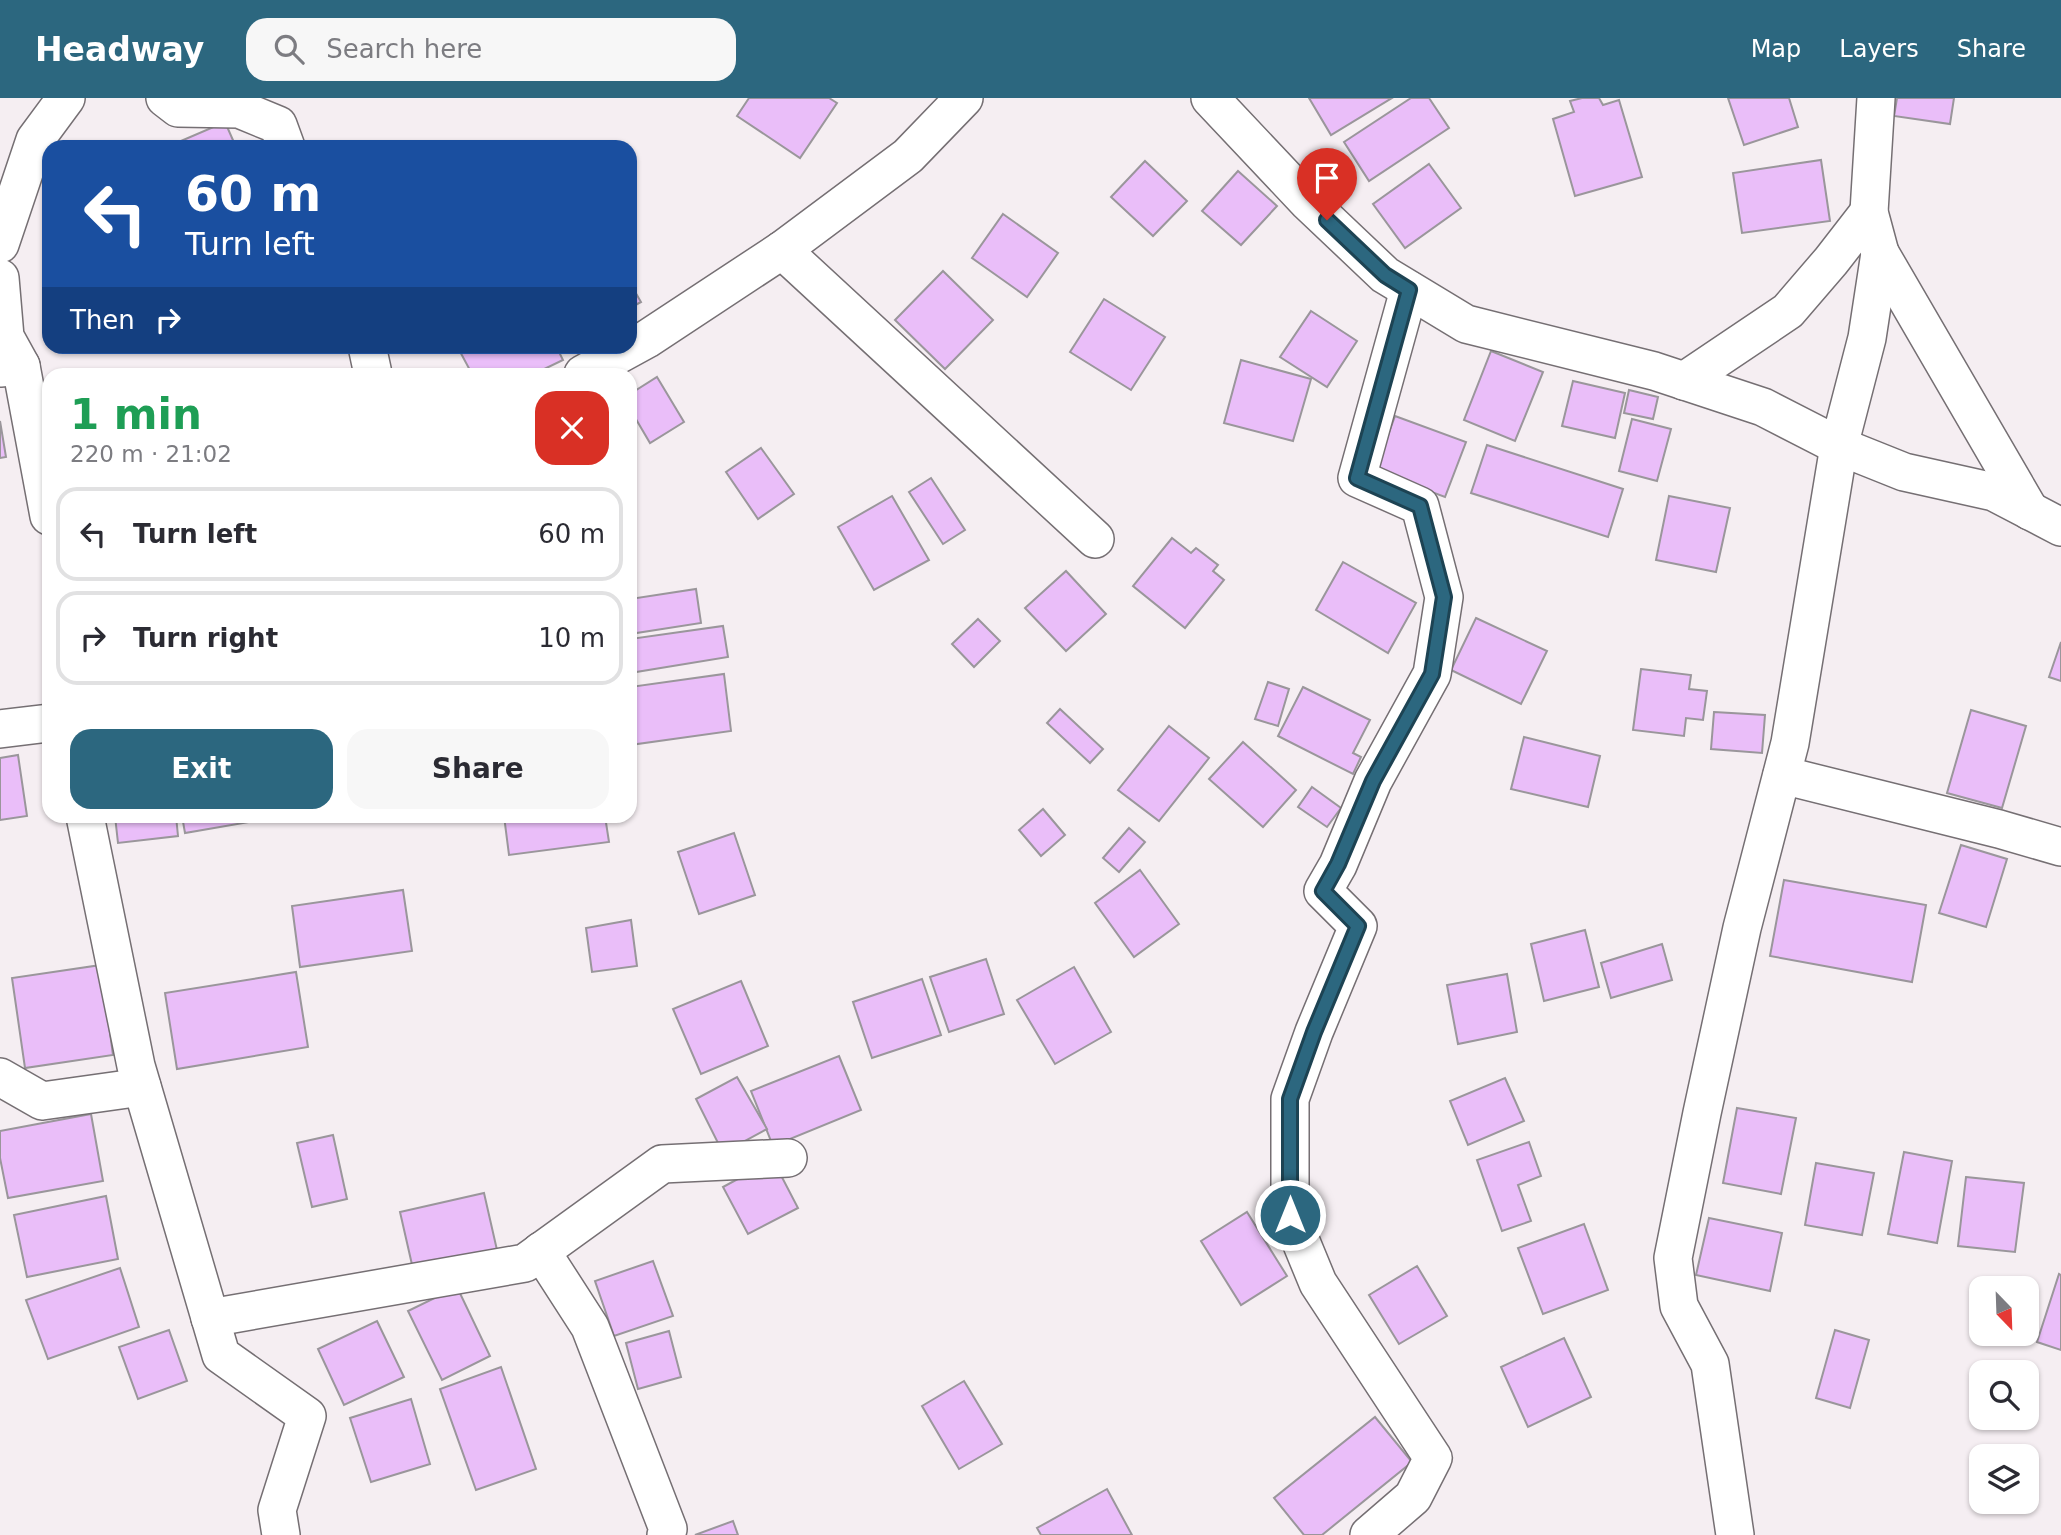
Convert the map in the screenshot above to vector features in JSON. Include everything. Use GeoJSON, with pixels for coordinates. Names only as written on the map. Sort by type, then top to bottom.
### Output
{"type":"FeatureCollection","features":[{"type":"Feature","properties":{"kind":"street"},"geometry":{"type":"LineString","coordinates":[[0,244],[35,140],[66,98]]}},
{"type":"Feature","properties":{"kind":"street"},"geometry":{"type":"LineString","coordinates":[[165,98],[178,108],[239,109],[278,125],[283,140]]}},
{"type":"Feature","properties":{"kind":"street"},"geometry":{"type":"LineString","coordinates":[[637,344],[782,250],[908,156],[964,98]]}},
{"type":"Feature","properties":{"kind":"street"},"geometry":{"type":"LineString","coordinates":[[1210,98],[1308,202],[1385,275],[1466,324],[1562,346],[1763,407],[1839,446],[1904,472],[1994,492],[2046,519]]}},
{"type":"Feature","properties":{"kind":"street"},"geometry":{"type":"LineString","coordinates":[[1876,98],[1869,212],[1880,253],[2046,519]]}},
{"type":"Feature","properties":{"kind":"street"},"geometry":{"type":"LineString","coordinates":[[1684,381],[1788,311],[1869,212]]}},
{"type":"Feature","properties":{"kind":"street"},"geometry":{"type":"LineString","coordinates":[[782,250],[1095,539]]}},
{"type":"Feature","properties":{"kind":"street"},"geometry":{"type":"LineString","coordinates":[[1735,1535],[1710,1364],[1679,1306],[1673,1258],[1739,942],[1790,743],[1839,446],[1867,338],[1880,253]]}},
{"type":"Feature","properties":{"kind":"street"},"geometry":{"type":"LineString","coordinates":[[0,278],[5,337],[11,367],[42,488]]}},
{"type":"Feature","properties":{"kind":"street"},"geometry":{"type":"LineString","coordinates":[[1369,1535],[1413,1497],[1433,1458],[1318,1283],[1290,1215],[1290,1099],[1314,1032],[1358,926],[1323,891],[1338,864],[1373,781],[1432,674],[1444,597],[1420,506],[1357,478],[1409,290]]}},
{"type":"Feature","properties":{"kind":"street"},"geometry":{"type":"LineString","coordinates":[[594,368],[620,354]]}},
{"type":"Feature","properties":{"kind":"street"},"geometry":{"type":"LineString","coordinates":[[0,729],[42,724]]}},
{"type":"Feature","properties":{"kind":"street"},"geometry":{"type":"LineString","coordinates":[[1782,775],[2061,847]]}},
{"type":"Feature","properties":{"kind":"street"},"geometry":{"type":"LineString","coordinates":[[86,823],[142,1087],[220,1355],[307,1416],[277,1510],[281,1535]]}},
{"type":"Feature","properties":{"kind":"street"},"geometry":{"type":"LineString","coordinates":[[0,1077],[42,1101],[142,1087]]}},
{"type":"Feature","properties":{"kind":"street"},"geometry":{"type":"LineString","coordinates":[[210,1318],[525,1263],[662,1164],[788,1158]]}},
{"type":"Feature","properties":{"kind":"street"},"geometry":{"type":"LineString","coordinates":[[541,1251],[590,1327],[668,1529],[666,1535]]}},
{"type":"Feature","properties":{"kind":"building"},"geometry":{"type":"Polygon","coordinates":[[[749,98],[829,98],[837,103],[800,158],[737,116],[749,98]]]}},
{"type":"Feature","properties":{"kind":"building"},"geometry":{"type":"Polygon","coordinates":[[[1309,98],[1392,98],[1331,135],[1309,98]]]}},
{"type":"Feature","properties":{"kind":"building"},"geometry":{"type":"Polygon","coordinates":[[[1411,98],[1429,98],[1449,128],[1369,181],[1344,142],[1411,98]]]}},
{"type":"Feature","properties":{"kind":"building"},"geometry":{"type":"Polygon","coordinates":[[[1599,98],[1603,105],[1619,100],[1642,177],[1575,196],[1553,119],[1574,112],[1570,101],[1599,98]]]}},
{"type":"Feature","properties":{"kind":"building"},"geometry":{"type":"Polygon","coordinates":[[[1728,98],[1789,98],[1798,127],[1744,145],[1728,98]]]}},
{"type":"Feature","properties":{"kind":"building"},"geometry":{"type":"Polygon","coordinates":[[[1897,98],[1954,98],[1950,124],[1894,116],[1897,98]]]}},
{"type":"Feature","properties":{"kind":"building"},"geometry":{"type":"Polygon","coordinates":[[[225,122],[233,140],[183,140],[225,122]]]}},
{"type":"Feature","properties":{"kind":"building"},"geometry":{"type":"Polygon","coordinates":[[[1821,160],[1830,221],[1742,233],[1733,173],[1821,160]]]}},
{"type":"Feature","properties":{"kind":"building"},"geometry":{"type":"Polygon","coordinates":[[[1145,161],[1187,201],[1153,236],[1111,197],[1145,161]]]}},
{"type":"Feature","properties":{"kind":"building"},"geometry":{"type":"Polygon","coordinates":[[[1429,164],[1461,208],[1405,248],[1373,204],[1429,164]]]}},
{"type":"Feature","properties":{"kind":"building"},"geometry":{"type":"Polygon","coordinates":[[[1238,171],[1277,206],[1241,245],[1202,211],[1238,171]]]}},
{"type":"Feature","properties":{"kind":"building"},"geometry":{"type":"Polygon","coordinates":[[[1003,214],[1058,253],[1027,297],[972,258],[1003,214]]]}},
{"type":"Feature","properties":{"kind":"building"},"geometry":{"type":"Polygon","coordinates":[[[943,271],[993,320],[945,369],[895,320],[943,271]]]}},
{"type":"Feature","properties":{"kind":"building"},"geometry":{"type":"Polygon","coordinates":[[[1104,299],[1165,337],[1131,390],[1070,352],[1104,299]]]}},
{"type":"Feature","properties":{"kind":"building"},"geometry":{"type":"Polygon","coordinates":[[[1311,311],[1357,341],[1327,387],[1280,357],[1311,311]]]}},
{"type":"Feature","properties":{"kind":"building"},"geometry":{"type":"Polygon","coordinates":[[[1491,351],[1543,372],[1515,441],[1464,420],[1491,351]]]}},
{"type":"Feature","properties":{"kind":"building"},"geometry":{"type":"Polygon","coordinates":[[[461,354],[560,354],[563,360],[546,368],[469,368],[461,354]]]}},
{"type":"Feature","properties":{"kind":"building"},"geometry":{"type":"Polygon","coordinates":[[[1241,360],[1311,379],[1293,441],[1224,423],[1241,360]]]}},
{"type":"Feature","properties":{"kind":"building"},"geometry":{"type":"Polygon","coordinates":[[[657,377],[684,422],[650,443],[637,421],[637,390],[657,377]]]}},
{"type":"Feature","properties":{"kind":"building"},"geometry":{"type":"Polygon","coordinates":[[[1573,381],[1625,393],[1615,438],[1562,426],[1573,381]]]}},
{"type":"Feature","properties":{"kind":"building"},"geometry":{"type":"Polygon","coordinates":[[[1629,390],[1658,397],[1653,419],[1624,413],[1629,390]]]}},
{"type":"Feature","properties":{"kind":"building"},"geometry":{"type":"Polygon","coordinates":[[[1395,416],[1466,442],[1445,497],[1375,471],[1395,416]]]}},
{"type":"Feature","properties":{"kind":"building"},"geometry":{"type":"Polygon","coordinates":[[[1632,419],[1671,429],[1657,481],[1619,471],[1632,419]]]}},
{"type":"Feature","properties":{"kind":"building"},"geometry":{"type":"Polygon","coordinates":[[[0,421],[6,457],[0,458],[0,421]]]}},
{"type":"Feature","properties":{"kind":"building"},"geometry":{"type":"Polygon","coordinates":[[[1487,445],[1623,489],[1608,537],[1471,493],[1487,445]]]}},
{"type":"Feature","properties":{"kind":"building"},"geometry":{"type":"Polygon","coordinates":[[[761,448],[794,494],[758,519],[726,472],[761,448]]]}},
{"type":"Feature","properties":{"kind":"building"},"geometry":{"type":"Polygon","coordinates":[[[931,478],[965,530],[943,544],[909,492],[931,478]]]}},
{"type":"Feature","properties":{"kind":"building"},"geometry":{"type":"Polygon","coordinates":[[[892,496],[929,560],[874,590],[838,527],[892,496]]]}},
{"type":"Feature","properties":{"kind":"building"},"geometry":{"type":"Polygon","coordinates":[[[1669,496],[1730,508],[1716,572],[1656,560],[1669,496]]]}},
{"type":"Feature","properties":{"kind":"building"},"geometry":{"type":"Polygon","coordinates":[[[1172,538],[1191,553],[1196,548],[1218,565],[1213,571],[1224,580],[1185,628],[1133,586],[1172,538]]]}},
{"type":"Feature","properties":{"kind":"building"},"geometry":{"type":"Polygon","coordinates":[[[1343,562],[1416,603],[1388,653],[1316,610],[1343,562]]]}},
{"type":"Feature","properties":{"kind":"building"},"geometry":{"type":"Polygon","coordinates":[[[1066,571],[1106,614],[1066,651],[1025,608],[1066,571]]]}},
{"type":"Feature","properties":{"kind":"building"},"geometry":{"type":"Polygon","coordinates":[[[696,589],[701,623],[637,633],[637,598],[696,589]]]}},
{"type":"Feature","properties":{"kind":"building"},"geometry":{"type":"Polygon","coordinates":[[[1476,618],[1547,651],[1521,704],[1451,670],[1476,618]]]}},
{"type":"Feature","properties":{"kind":"building"},"geometry":{"type":"Polygon","coordinates":[[[978,619],[1000,641],[974,667],[952,644],[978,619]]]}},
{"type":"Feature","properties":{"kind":"building"},"geometry":{"type":"Polygon","coordinates":[[[723,626],[728,657],[637,672],[637,638],[723,626]]]}},
{"type":"Feature","properties":{"kind":"building"},"geometry":{"type":"Polygon","coordinates":[[[2061,642],[2061,681],[2049,677],[2061,642]]]}},
{"type":"Feature","properties":{"kind":"building"},"geometry":{"type":"Polygon","coordinates":[[[1641,669],[1691,675],[1689,689],[1707,691],[1703,720],[1686,718],[1684,736],[1633,730],[1641,669]]]}},
{"type":"Feature","properties":{"kind":"building"},"geometry":{"type":"Polygon","coordinates":[[[724,674],[731,731],[637,744],[637,686],[724,674]]]}},
{"type":"Feature","properties":{"kind":"building"},"geometry":{"type":"Polygon","coordinates":[[[1268,682],[1289,689],[1278,726],[1255,719],[1268,682]]]}},
{"type":"Feature","properties":{"kind":"building"},"geometry":{"type":"Polygon","coordinates":[[[1303,687],[1370,720],[1353,753],[1361,757],[1353,774],[1278,736],[1303,687]]]}},
{"type":"Feature","properties":{"kind":"building"},"geometry":{"type":"Polygon","coordinates":[[[1060,709],[1103,749],[1090,763],[1047,723],[1060,709]]]}},
{"type":"Feature","properties":{"kind":"building"},"geometry":{"type":"Polygon","coordinates":[[[1971,710],[2026,726],[2002,808],[1947,793],[1971,710]]]}},
{"type":"Feature","properties":{"kind":"building"},"geometry":{"type":"Polygon","coordinates":[[[1714,712],[1765,715],[1762,753],[1711,749],[1714,712]]]}},
{"type":"Feature","properties":{"kind":"building"},"geometry":{"type":"Polygon","coordinates":[[[1169,726],[1209,758],[1159,821],[1118,790],[1169,726]]]}},
{"type":"Feature","properties":{"kind":"building"},"geometry":{"type":"Polygon","coordinates":[[[1524,737],[1600,756],[1588,807],[1511,789],[1524,737]]]}},
{"type":"Feature","properties":{"kind":"building"},"geometry":{"type":"Polygon","coordinates":[[[1243,742],[1296,790],[1263,827],[1209,779],[1243,742]]]}},
{"type":"Feature","properties":{"kind":"building"},"geometry":{"type":"Polygon","coordinates":[[[18,755],[27,816],[0,820],[0,758],[18,755]]]}},
{"type":"Feature","properties":{"kind":"building"},"geometry":{"type":"Polygon","coordinates":[[[1312,787],[1341,808],[1327,827],[1298,807],[1312,787]]]}},
{"type":"Feature","properties":{"kind":"building"},"geometry":{"type":"Polygon","coordinates":[[[1043,809],[1065,835],[1041,856],[1019,830],[1043,809]]]}},
{"type":"Feature","properties":{"kind":"building"},"geometry":{"type":"Polygon","coordinates":[[[116,823],[177,823],[178,836],[118,843],[116,823]]]}},
{"type":"Feature","properties":{"kind":"building"},"geometry":{"type":"Polygon","coordinates":[[[183,823],[243,823],[185,833],[183,823]]]}},
{"type":"Feature","properties":{"kind":"building"},"geometry":{"type":"Polygon","coordinates":[[[505,823],[606,823],[609,842],[509,855],[505,823]]]}},
{"type":"Feature","properties":{"kind":"building"},"geometry":{"type":"Polygon","coordinates":[[[1129,828],[1145,842],[1119,872],[1103,858],[1129,828]]]}},
{"type":"Feature","properties":{"kind":"building"},"geometry":{"type":"Polygon","coordinates":[[[734,833],[755,895],[699,914],[678,852],[734,833]]]}},
{"type":"Feature","properties":{"kind":"building"},"geometry":{"type":"Polygon","coordinates":[[[1961,845],[2007,859],[1986,927],[1939,913],[1961,845]]]}},
{"type":"Feature","properties":{"kind":"building"},"geometry":{"type":"Polygon","coordinates":[[[1140,870],[1179,924],[1134,957],[1095,903],[1140,870]]]}},
{"type":"Feature","properties":{"kind":"building"},"geometry":{"type":"Polygon","coordinates":[[[1784,880],[1926,905],[1912,982],[1770,956],[1784,880]]]}},
{"type":"Feature","properties":{"kind":"building"},"geometry":{"type":"Polygon","coordinates":[[[403,890],[412,951],[300,967],[292,906],[403,890]]]}},
{"type":"Feature","properties":{"kind":"building"},"geometry":{"type":"Polygon","coordinates":[[[631,920],[637,966],[592,972],[586,928],[631,920]]]}},
{"type":"Feature","properties":{"kind":"building"},"geometry":{"type":"Polygon","coordinates":[[[1585,930],[1599,987],[1544,1001],[1531,944],[1585,930]]]}},
{"type":"Feature","properties":{"kind":"building"},"geometry":{"type":"Polygon","coordinates":[[[1662,944],[1672,980],[1611,998],[1601,963],[1662,944]]]}},
{"type":"Feature","properties":{"kind":"building"},"geometry":{"type":"Polygon","coordinates":[[[986,959],[1004,1014],[949,1032],[930,977],[986,959]]]}},
{"type":"Feature","properties":{"kind":"building"},"geometry":{"type":"Polygon","coordinates":[[[101,965],[113,1055],[25,1068],[12,978],[101,965]]]}},
{"type":"Feature","properties":{"kind":"building"},"geometry":{"type":"Polygon","coordinates":[[[1074,967],[1111,1032],[1055,1064],[1017,1000],[1074,967]]]}},
{"type":"Feature","properties":{"kind":"building"},"geometry":{"type":"Polygon","coordinates":[[[296,972],[308,1047],[177,1069],[165,993],[296,972]]]}},
{"type":"Feature","properties":{"kind":"building"},"geometry":{"type":"Polygon","coordinates":[[[1507,974],[1517,1032],[1458,1044],[1447,985],[1507,974]]]}},
{"type":"Feature","properties":{"kind":"building"},"geometry":{"type":"Polygon","coordinates":[[[922,979],[941,1035],[872,1058],[853,1002],[922,979]]]}},
{"type":"Feature","properties":{"kind":"building"},"geometry":{"type":"Polygon","coordinates":[[[741,981],[768,1046],[701,1074],[673,1009],[741,981]]]}},
{"type":"Feature","properties":{"kind":"building"},"geometry":{"type":"Polygon","coordinates":[[[839,1056],[861,1110],[773,1146],[751,1091],[839,1056]]]}},
{"type":"Feature","properties":{"kind":"building"},"geometry":{"type":"Polygon","coordinates":[[[737,1077],[767,1129],[723,1153],[696,1099],[737,1077]]]}},
{"type":"Feature","properties":{"kind":"building"},"geometry":{"type":"Polygon","coordinates":[[[1505,1078],[1524,1121],[1468,1145],[1450,1101],[1505,1078]]]}},
{"type":"Feature","properties":{"kind":"building"},"geometry":{"type":"Polygon","coordinates":[[[1737,1108],[1796,1118],[1781,1194],[1723,1183],[1737,1108]]]}},
{"type":"Feature","properties":{"kind":"building"},"geometry":{"type":"Polygon","coordinates":[[[91,1114],[103,1181],[8,1198],[0,1158],[0,1131],[91,1114]]]}},
{"type":"Feature","properties":{"kind":"building"},"geometry":{"type":"Polygon","coordinates":[[[333,1135],[347,1199],[312,1207],[297,1143],[333,1135]]]}},
{"type":"Feature","properties":{"kind":"building"},"geometry":{"type":"Polygon","coordinates":[[[1529,1142],[1541,1176],[1518,1185],[1531,1221],[1502,1231],[1477,1160],[1529,1142]]]}},
{"type":"Feature","properties":{"kind":"building"},"geometry":{"type":"Polygon","coordinates":[[[1904,1152],[1952,1161],[1937,1243],[1888,1234],[1904,1152]]]}},
{"type":"Feature","properties":{"kind":"building"},"geometry":{"type":"Polygon","coordinates":[[[773,1160],[798,1208],[748,1234],[723,1187],[773,1160]]]}},
{"type":"Feature","properties":{"kind":"building"},"geometry":{"type":"Polygon","coordinates":[[[1816,1163],[1874,1173],[1862,1235],[1805,1225],[1816,1163]]]}},
{"type":"Feature","properties":{"kind":"building"},"geometry":{"type":"Polygon","coordinates":[[[1966,1177],[2024,1183],[2015,1252],[1958,1246],[1966,1177]]]}},
{"type":"Feature","properties":{"kind":"building"},"geometry":{"type":"Polygon","coordinates":[[[484,1193],[497,1250],[413,1269],[400,1212],[484,1193]]]}},
{"type":"Feature","properties":{"kind":"building"},"geometry":{"type":"Polygon","coordinates":[[[106,1196],[118,1259],[27,1277],[14,1215],[106,1196]]]}},
{"type":"Feature","properties":{"kind":"building"},"geometry":{"type":"Polygon","coordinates":[[[1247,1212],[1287,1276],[1241,1305],[1201,1241],[1247,1212]]]}},
{"type":"Feature","properties":{"kind":"building"},"geometry":{"type":"Polygon","coordinates":[[[1709,1218],[1782,1233],[1770,1291],[1696,1275],[1709,1218]]]}},
{"type":"Feature","properties":{"kind":"building"},"geometry":{"type":"Polygon","coordinates":[[[1584,1224],[1608,1290],[1543,1314],[1518,1248],[1584,1224]]]}},
{"type":"Feature","properties":{"kind":"building"},"geometry":{"type":"Polygon","coordinates":[[[653,1261],[673,1316],[614,1336],[595,1281],[653,1261]]]}},
{"type":"Feature","properties":{"kind":"building"},"geometry":{"type":"Polygon","coordinates":[[[1417,1266],[1447,1316],[1399,1344],[1369,1295],[1417,1266]]]}},
{"type":"Feature","properties":{"kind":"building"},"geometry":{"type":"Polygon","coordinates":[[[120,1268],[139,1327],[48,1359],[26,1300],[120,1268]]]}},
{"type":"Feature","properties":{"kind":"building"},"geometry":{"type":"Polygon","coordinates":[[[2059,1274],[2061,1350],[2039,1343],[2059,1274]]]}},
{"type":"Feature","properties":{"kind":"building"},"geometry":{"type":"Polygon","coordinates":[[[457,1287],[490,1356],[442,1380],[408,1311],[457,1287]]]}},
{"type":"Feature","properties":{"kind":"building"},"geometry":{"type":"Polygon","coordinates":[[[377,1321],[404,1377],[344,1405],[318,1349],[377,1321]]]}},
{"type":"Feature","properties":{"kind":"building"},"geometry":{"type":"Polygon","coordinates":[[[169,1330],[187,1381],[138,1399],[119,1347],[169,1330]]]}},
{"type":"Feature","properties":{"kind":"building"},"geometry":{"type":"Polygon","coordinates":[[[1835,1330],[1869,1340],[1850,1408],[1816,1398],[1835,1330]]]}},
{"type":"Feature","properties":{"kind":"building"},"geometry":{"type":"Polygon","coordinates":[[[669,1331],[681,1377],[638,1389],[626,1343],[669,1331]]]}},
{"type":"Feature","properties":{"kind":"building"},"geometry":{"type":"Polygon","coordinates":[[[1564,1338],[1591,1397],[1528,1427],[1501,1367],[1564,1338]]]}},
{"type":"Feature","properties":{"kind":"building"},"geometry":{"type":"Polygon","coordinates":[[[501,1367],[536,1469],[476,1490],[440,1389],[501,1367]]]}},
{"type":"Feature","properties":{"kind":"building"},"geometry":{"type":"Polygon","coordinates":[[[964,1381],[1002,1444],[959,1469],[922,1406],[964,1381]]]}},
{"type":"Feature","properties":{"kind":"building"},"geometry":{"type":"Polygon","coordinates":[[[411,1399],[430,1464],[371,1482],[350,1418],[411,1399]]]}},
{"type":"Feature","properties":{"kind":"building"},"geometry":{"type":"Polygon","coordinates":[[[1375,1417],[1412,1462],[1322,1535],[1304,1535],[1274,1498],[1375,1417]]]}},
{"type":"Feature","properties":{"kind":"building"},"geometry":{"type":"Polygon","coordinates":[[[1107,1489],[1132,1535],[1041,1535],[1037,1528],[1107,1489]]]}},
{"type":"Feature","properties":{"kind":"building"},"geometry":{"type":"Polygon","coordinates":[[[733,1521],[738,1535],[695,1535],[733,1521]]]}},
{"type":"Feature","properties":{"kind":"route"},"geometry":{"type":"LineString","coordinates":[[1290,1215],[1290,1099],[1314,1032],[1358,926],[1323,891],[1338,864],[1373,781],[1432,674],[1444,597],[1420,506],[1357,478],[1409,290],[1385,275],[1327,220]]}}]}
